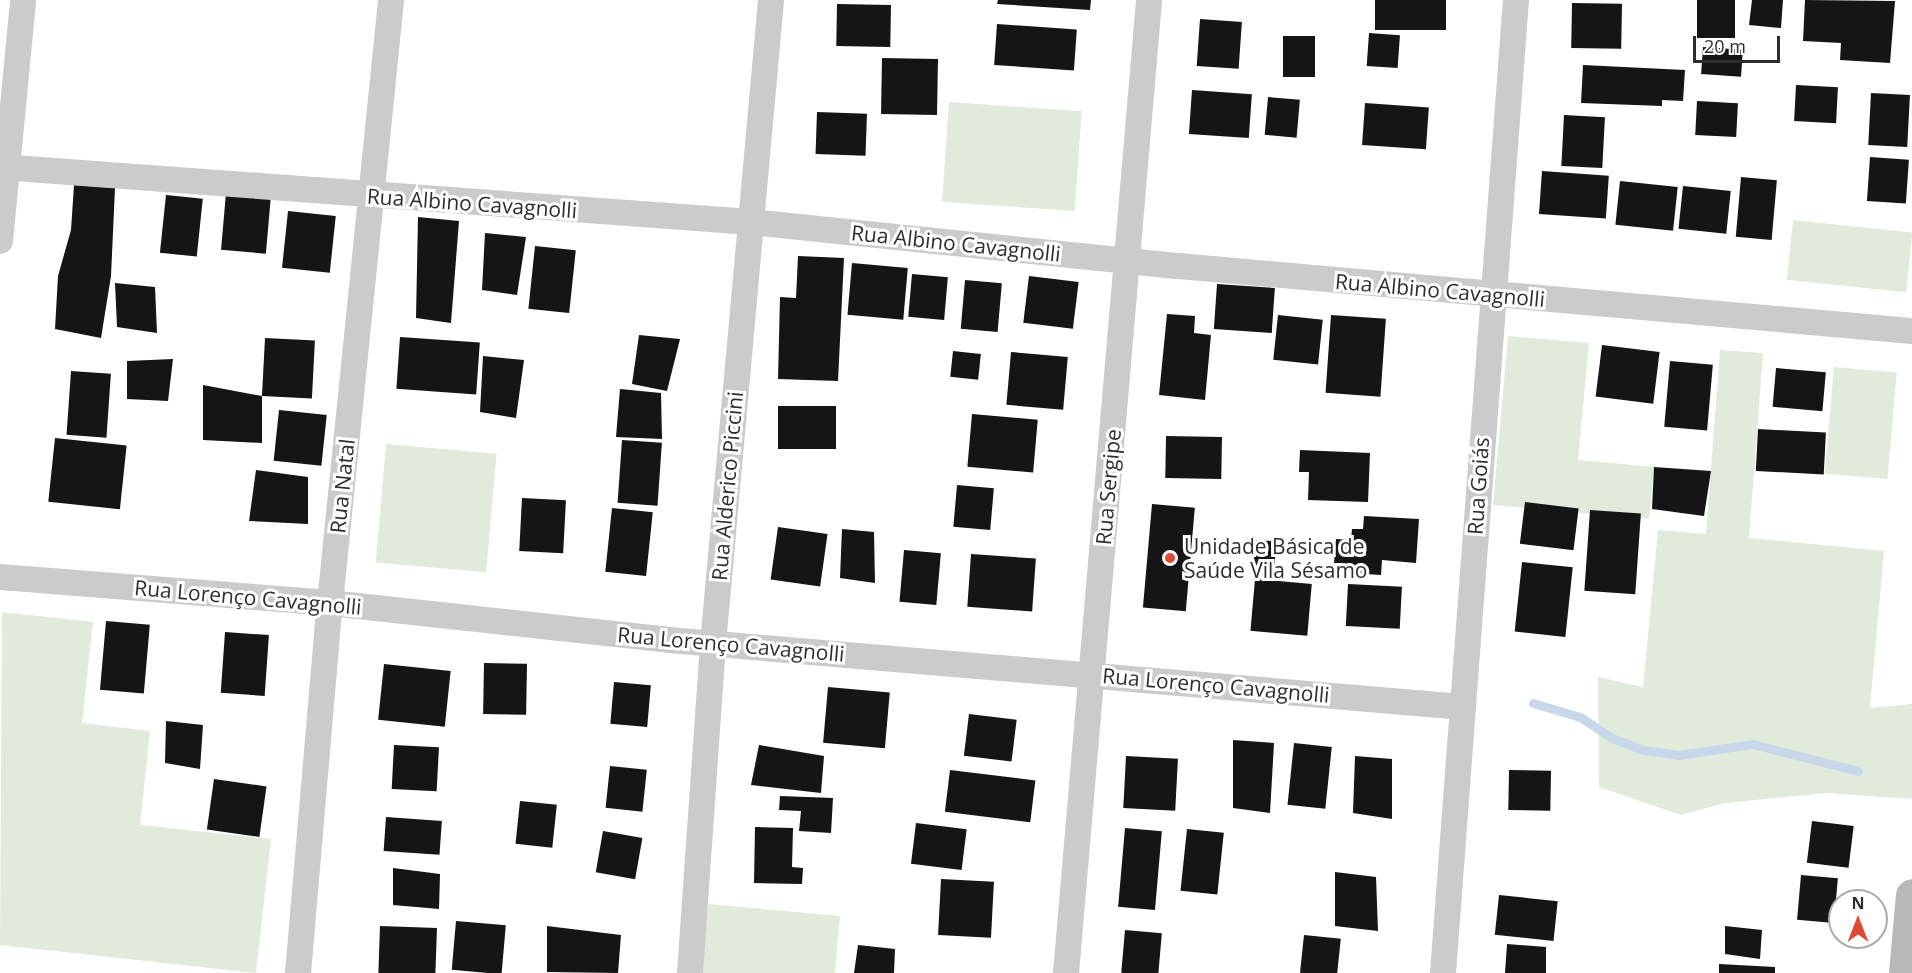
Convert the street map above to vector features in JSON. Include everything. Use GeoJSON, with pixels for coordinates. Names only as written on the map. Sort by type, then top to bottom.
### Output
{"type":"FeatureCollection","features":[{"type":"Feature","properties":{"kind":"main road"},"geometry":{"type":"LineString","coordinates":[[1905,973],[1912,907]]}},
{"type":"Feature","properties":{"kind":"street"},"geometry":{"type":"LineString","coordinates":[[0,241],[3,167],[23,0]]}},
{"type":"Feature","properties":{"kind":"street","name":"Rua Natal"},"geometry":{"type":"LineString","coordinates":[[298,973],[330,603],[391,0]]}},
{"type":"Feature","properties":{"kind":"street","name":"Rua Alderico Piccini"},"geometry":{"type":"LineString","coordinates":[[690,973],[713,644],[771,0]]}},
{"type":"Feature","properties":{"kind":"street","name":"Rua Sergipe"},"geometry":{"type":"LineString","coordinates":[[1066,973],[1149,0]]}},
{"type":"Feature","properties":{"kind":"street","name":"Rua Goiás"},"geometry":{"type":"LineString","coordinates":[[1443,973],[1491,295],[1516,0]]}},
{"type":"Feature","properties":{"kind":"street","name":"Rua Albino Cavagnolli"},"geometry":{"type":"LineString","coordinates":[[3,167],[372,196],[751,222],[1127,261],[1912,331]]}},
{"type":"Feature","properties":{"kind":"street","name":"Rua Lorenço Cavagnolli"},"geometry":{"type":"LineString","coordinates":[[0,577],[330,603],[713,644],[1092,674],[1463,707]]}},
{"type":"Feature","properties":{"kind":"green space"},"geometry":{"type":"Polygon","coordinates":[[[949,102],[1082,111],[1075,211],[942,202],[949,102]]]}},
{"type":"Feature","properties":{"kind":"green space"},"geometry":{"type":"Polygon","coordinates":[[[1793,220],[1912,233],[1906,292],[1787,280],[1793,220]]]}},
{"type":"Feature","properties":{"kind":"green space"},"geometry":{"type":"Polygon","coordinates":[[[1508,336],[1589,343],[1578,460],[1654,467],[1649,519],[1493,505],[1508,336]]]}},
{"type":"Feature","properties":{"kind":"green space"},"geometry":{"type":"Polygon","coordinates":[[[1720,350],[1763,353],[1749,538],[1884,551],[1870,708],[1912,704],[1912,799],[1826,793],[1725,803],[1681,815],[1599,787],[1598,677],[1643,687],[1658,530],[1706,534],[1720,350]]]}},
{"type":"Feature","properties":{"kind":"green space"},"geometry":{"type":"Polygon","coordinates":[[[1834,367],[1897,372],[1887,479],[1825,474],[1834,367]]]}},
{"type":"Feature","properties":{"kind":"green space"},"geometry":{"type":"Polygon","coordinates":[[[386,444],[497,454],[486,572],[376,563],[386,444]]]}},
{"type":"Feature","properties":{"kind":"green space"},"geometry":{"type":"Polygon","coordinates":[[[2,612],[93,622],[82,723],[150,731],[140,825],[271,839],[256,973],[0,945],[2,612]]]}},
{"type":"Feature","properties":{"kind":"green space"},"geometry":{"type":"Polygon","coordinates":[[[708,904],[840,916],[835,973],[702,973],[708,904]]]}},
{"type":"Feature","properties":{"kind":"building"},"geometry":{"type":"Polygon","coordinates":[[[998,0],[1091,0],[1090,10],[997,4],[998,0]]]}},
{"type":"Feature","properties":{"kind":"building"},"geometry":{"type":"Polygon","coordinates":[[[1375,0],[1446,0],[1446,30],[1375,30],[1375,0]]]}},
{"type":"Feature","properties":{"kind":"building"},"geometry":{"type":"Polygon","coordinates":[[[1697,0],[1735,0],[1735,38],[1697,38],[1697,0]]]}},
{"type":"Feature","properties":{"kind":"building"},"geometry":{"type":"Polygon","coordinates":[[[1752,0],[1783,0],[1781,28],[1749,25],[1752,0]]]}},
{"type":"Feature","properties":{"kind":"building"},"geometry":{"type":"Polygon","coordinates":[[[1805,0],[1895,1],[1890,63],[1840,60],[1841,43],[1803,41],[1805,0]]]}},
{"type":"Feature","properties":{"kind":"building"},"geometry":{"type":"Polygon","coordinates":[[[1572,3],[1622,4],[1621,49],[1571,48],[1572,3]]]}},
{"type":"Feature","properties":{"kind":"building"},"geometry":{"type":"Polygon","coordinates":[[[837,4],[891,5],[890,47],[836,46],[837,4]]]}},
{"type":"Feature","properties":{"kind":"building"},"geometry":{"type":"Polygon","coordinates":[[[1200,19],[1242,22],[1239,69],[1197,66],[1200,19]]]}},
{"type":"Feature","properties":{"kind":"building"},"geometry":{"type":"Polygon","coordinates":[[[997,24],[1077,30],[1074,70],[994,65],[997,24]]]}},
{"type":"Feature","properties":{"kind":"building"},"geometry":{"type":"Polygon","coordinates":[[[1369,33],[1400,35],[1398,68],[1367,66],[1369,33]]]}},
{"type":"Feature","properties":{"kind":"building"},"geometry":{"type":"Polygon","coordinates":[[[1283,36],[1315,36],[1315,77],[1283,77],[1283,36]]]}},
{"type":"Feature","properties":{"kind":"building"},"geometry":{"type":"Polygon","coordinates":[[[1703,47],[1743,50],[1741,77],[1701,74],[1703,47]]]}},
{"type":"Feature","properties":{"kind":"building"},"geometry":{"type":"Polygon","coordinates":[[[882,58],[938,59],[937,115],[881,114],[882,58]]]}},
{"type":"Feature","properties":{"kind":"building"},"geometry":{"type":"Polygon","coordinates":[[[1583,65],[1685,70],[1683,101],[1662,100],[1662,106],[1581,103],[1583,65]]]}},
{"type":"Feature","properties":{"kind":"building"},"geometry":{"type":"Polygon","coordinates":[[[1796,85],[1838,87],[1836,123],[1794,121],[1796,85]]]}},
{"type":"Feature","properties":{"kind":"building"},"geometry":{"type":"Polygon","coordinates":[[[1192,90],[1252,94],[1249,138],[1189,134],[1192,90]]]}},
{"type":"Feature","properties":{"kind":"building"},"geometry":{"type":"Polygon","coordinates":[[[1871,93],[1910,95],[1907,147],[1868,145],[1871,93]]]}},
{"type":"Feature","properties":{"kind":"building"},"geometry":{"type":"Polygon","coordinates":[[[1268,97],[1300,100],[1297,138],[1265,135],[1268,97]]]}},
{"type":"Feature","properties":{"kind":"building"},"geometry":{"type":"Polygon","coordinates":[[[1697,101],[1738,103],[1736,137],[1695,135],[1697,101]]]}},
{"type":"Feature","properties":{"kind":"building"},"geometry":{"type":"Polygon","coordinates":[[[1365,103],[1429,107],[1426,149],[1362,145],[1365,103]]]}},
{"type":"Feature","properties":{"kind":"building"},"geometry":{"type":"Polygon","coordinates":[[[817,112],[867,114],[866,156],[816,154],[817,112]]]}},
{"type":"Feature","properties":{"kind":"building"},"geometry":{"type":"Polygon","coordinates":[[[1564,115],[1605,117],[1602,168],[1561,166],[1564,115]]]}},
{"type":"Feature","properties":{"kind":"building"},"geometry":{"type":"Polygon","coordinates":[[[1870,157],[1909,160],[1906,204],[1867,201],[1870,157]]]}},
{"type":"Feature","properties":{"kind":"building"},"geometry":{"type":"Polygon","coordinates":[[[1542,171],[1609,176],[1606,219],[1539,214],[1542,171]]]}},
{"type":"Feature","properties":{"kind":"building"},"geometry":{"type":"Polygon","coordinates":[[[1741,177],[1777,180],[1772,240],[1736,237],[1741,177]]]}},
{"type":"Feature","properties":{"kind":"building"},"geometry":{"type":"Polygon","coordinates":[[[1620,181],[1678,187],[1673,231],[1615,225],[1620,181]]]}},
{"type":"Feature","properties":{"kind":"building"},"geometry":{"type":"Polygon","coordinates":[[[74,185],[115,188],[111,276],[101,338],[55,329],[58,276],[71,230],[74,185]]]}},
{"type":"Feature","properties":{"kind":"building"},"geometry":{"type":"Polygon","coordinates":[[[1683,186],[1731,191],[1726,234],[1679,229],[1683,186]]]}},
{"type":"Feature","properties":{"kind":"building"},"geometry":{"type":"Polygon","coordinates":[[[226,193],[271,197],[266,254],[221,250],[226,193]]]}},
{"type":"Feature","properties":{"kind":"building"},"geometry":{"type":"Polygon","coordinates":[[[166,195],[203,199],[197,257],[160,253],[166,195]]]}},
{"type":"Feature","properties":{"kind":"building"},"geometry":{"type":"Polygon","coordinates":[[[288,211],[336,216],[330,273],[282,268],[288,211]]]}},
{"type":"Feature","properties":{"kind":"building"},"geometry":{"type":"Polygon","coordinates":[[[418,217],[459,221],[451,323],[416,318],[418,217]]]}},
{"type":"Feature","properties":{"kind":"building"},"geometry":{"type":"Polygon","coordinates":[[[485,233],[526,237],[517,295],[482,290],[485,233]]]}},
{"type":"Feature","properties":{"kind":"building"},"geometry":{"type":"Polygon","coordinates":[[[535,246],[576,250],[569,313],[528,309],[535,246]]]}},
{"type":"Feature","properties":{"kind":"building"},"geometry":{"type":"Polygon","coordinates":[[[798,256],[844,258],[838,381],[778,379],[780,297],[796,298],[798,256]]]}},
{"type":"Feature","properties":{"kind":"building"},"geometry":{"type":"Polygon","coordinates":[[[852,263],[908,268],[903,320],[847,315],[852,263]]]}},
{"type":"Feature","properties":{"kind":"building"},"geometry":{"type":"Polygon","coordinates":[[[912,274],[948,277],[944,320],[908,317],[912,274]]]}},
{"type":"Feature","properties":{"kind":"building"},"geometry":{"type":"Polygon","coordinates":[[[1029,276],[1079,282],[1073,329],[1023,323],[1029,276]]]}},
{"type":"Feature","properties":{"kind":"building"},"geometry":{"type":"Polygon","coordinates":[[[965,280],[1002,283],[998,332],[961,329],[965,280]]]}},
{"type":"Feature","properties":{"kind":"building"},"geometry":{"type":"Polygon","coordinates":[[[115,283],[155,287],[157,333],[117,327],[115,283]]]}},
{"type":"Feature","properties":{"kind":"building"},"geometry":{"type":"Polygon","coordinates":[[[1217,284],[1275,288],[1272,333],[1214,329],[1217,284]]]}},
{"type":"Feature","properties":{"kind":"building"},"geometry":{"type":"Polygon","coordinates":[[[1167,314],[1195,316],[1194,333],[1211,335],[1205,400],[1159,395],[1167,314]]]}},
{"type":"Feature","properties":{"kind":"building"},"geometry":{"type":"Polygon","coordinates":[[[1278,315],[1323,320],[1318,364],[1273,360],[1278,315]]]}},
{"type":"Feature","properties":{"kind":"building"},"geometry":{"type":"Polygon","coordinates":[[[1331,315],[1386,319],[1380,397],[1326,393],[1331,315]]]}},
{"type":"Feature","properties":{"kind":"building"},"geometry":{"type":"Polygon","coordinates":[[[639,335],[680,339],[667,391],[632,384],[639,335]]]}},
{"type":"Feature","properties":{"kind":"building"},"geometry":{"type":"Polygon","coordinates":[[[400,337],[480,343],[476,394],[396,389],[400,337]]]}},
{"type":"Feature","properties":{"kind":"building"},"geometry":{"type":"Polygon","coordinates":[[[265,338],[315,341],[312,399],[262,396],[265,338]]]}},
{"type":"Feature","properties":{"kind":"building"},"geometry":{"type":"Polygon","coordinates":[[[1602,345],[1660,352],[1653,404],[1596,397],[1602,345]]]}},
{"type":"Feature","properties":{"kind":"building"},"geometry":{"type":"Polygon","coordinates":[[[953,351],[981,354],[978,380],[950,377],[953,351]]]}},
{"type":"Feature","properties":{"kind":"building"},"geometry":{"type":"Polygon","coordinates":[[[1011,352],[1068,357],[1063,410],[1006,405],[1011,352]]]}},
{"type":"Feature","properties":{"kind":"building"},"geometry":{"type":"Polygon","coordinates":[[[483,356],[524,360],[516,418],[480,412],[483,356]]]}},
{"type":"Feature","properties":{"kind":"building"},"geometry":{"type":"Polygon","coordinates":[[[173,359],[168,401],[127,399],[127,361],[173,359]]]}},
{"type":"Feature","properties":{"kind":"building"},"geometry":{"type":"Polygon","coordinates":[[[1670,361],[1713,365],[1707,430],[1664,427],[1670,361]]]}},
{"type":"Feature","properties":{"kind":"building"},"geometry":{"type":"Polygon","coordinates":[[[1776,368],[1826,372],[1822,411],[1773,407],[1776,368]]]}},
{"type":"Feature","properties":{"kind":"building"},"geometry":{"type":"Polygon","coordinates":[[[71,371],[111,374],[106,438],[67,435],[71,371]]]}},
{"type":"Feature","properties":{"kind":"building"},"geometry":{"type":"Polygon","coordinates":[[[203,385],[262,396],[262,443],[203,440],[203,385]]]}},
{"type":"Feature","properties":{"kind":"building"},"geometry":{"type":"Polygon","coordinates":[[[620,389],[661,393],[662,439],[616,437],[620,389]]]}},
{"type":"Feature","properties":{"kind":"building"},"geometry":{"type":"Polygon","coordinates":[[[778,406],[836,406],[836,449],[778,449],[778,406]]]}},
{"type":"Feature","properties":{"kind":"building"},"geometry":{"type":"Polygon","coordinates":[[[279,410],[327,415],[321,466],[274,461],[279,410]]]}},
{"type":"Feature","properties":{"kind":"building"},"geometry":{"type":"Polygon","coordinates":[[[972,414],[1038,420],[1033,473],[967,467],[972,414]]]}},
{"type":"Feature","properties":{"kind":"building"},"geometry":{"type":"Polygon","coordinates":[[[1758,429],[1826,433],[1824,475],[1756,471],[1758,429]]]}},
{"type":"Feature","properties":{"kind":"building"},"geometry":{"type":"Polygon","coordinates":[[[1166,436],[1222,437],[1221,479],[1165,478],[1166,436]]]}},
{"type":"Feature","properties":{"kind":"building"},"geometry":{"type":"Polygon","coordinates":[[[55,438],[127,446],[120,509],[48,502],[55,438]]]}},
{"type":"Feature","properties":{"kind":"building"},"geometry":{"type":"Polygon","coordinates":[[[622,440],[662,443],[658,506],[618,503],[622,440]]]}},
{"type":"Feature","properties":{"kind":"building"},"geometry":{"type":"Polygon","coordinates":[[[1300,450],[1370,453],[1368,502],[1308,500],[1309,472],[1299,472],[1300,450]]]}},
{"type":"Feature","properties":{"kind":"building"},"geometry":{"type":"Polygon","coordinates":[[[1654,467],[1711,471],[1704,516],[1652,509],[1654,467]]]}},
{"type":"Feature","properties":{"kind":"building"},"geometry":{"type":"Polygon","coordinates":[[[256,470],[308,477],[308,524],[249,521],[256,470]]]}},
{"type":"Feature","properties":{"kind":"building"},"geometry":{"type":"Polygon","coordinates":[[[957,485],[994,488],[990,530],[953,527],[957,485]]]}},
{"type":"Feature","properties":{"kind":"building"},"geometry":{"type":"Polygon","coordinates":[[[522,498],[566,500],[563,553],[519,551],[522,498]]]}},
{"type":"Feature","properties":{"kind":"building"},"geometry":{"type":"Polygon","coordinates":[[[1525,502],[1579,509],[1573,550],[1520,544],[1525,502]]]}},
{"type":"Feature","properties":{"kind":"building","name":"Unidade Básica de Saúde Vila Sésamo"},"geometry":{"type":"Polygon","coordinates":[[[1152,504],[1195,508],[1186,611],[1143,608],[1152,504]]]}},
{"type":"Feature","properties":{"kind":"building"},"geometry":{"type":"Polygon","coordinates":[[[612,508],[653,512],[646,576],[605,572],[612,508]]]}},
{"type":"Feature","properties":{"kind":"building"},"geometry":{"type":"Polygon","coordinates":[[[1590,510],[1641,514],[1635,594],[1584,591],[1590,510]]]}},
{"type":"Feature","properties":{"kind":"building"},"geometry":{"type":"Polygon","coordinates":[[[1364,516],[1419,519],[1416,563],[1382,560],[1381,575],[1351,573],[1352,564],[1334,563],[1336,539],[1351,540],[1352,529],[1363,529],[1364,516]]]}},
{"type":"Feature","properties":{"kind":"building"},"geometry":{"type":"Polygon","coordinates":[[[778,527],[828,534],[820,586],[771,579],[778,527]]]}},
{"type":"Feature","properties":{"kind":"building"},"geometry":{"type":"Polygon","coordinates":[[[842,529],[874,532],[875,583],[840,578],[842,529]]]}},
{"type":"Feature","properties":{"kind":"building"},"geometry":{"type":"Polygon","coordinates":[[[1255,540],[1276,541],[1274,570],[1253,569],[1255,540]]]}},
{"type":"Feature","properties":{"kind":"building"},"geometry":{"type":"Polygon","coordinates":[[[904,550],[941,553],[936,605],[899,602],[904,550]]]}},
{"type":"Feature","properties":{"kind":"building"},"geometry":{"type":"Polygon","coordinates":[[[971,554],[1036,559],[1032,611],[967,607],[971,554]]]}},
{"type":"Feature","properties":{"kind":"building"},"geometry":{"type":"Polygon","coordinates":[[[1522,562],[1573,567],[1565,637],[1515,632],[1522,562]]]}},
{"type":"Feature","properties":{"kind":"building"},"geometry":{"type":"Polygon","coordinates":[[[1255,579],[1312,584],[1307,636],[1250,631],[1255,579]]]}},
{"type":"Feature","properties":{"kind":"building"},"geometry":{"type":"Polygon","coordinates":[[[1348,584],[1402,587],[1400,629],[1346,626],[1348,584]]]}},
{"type":"Feature","properties":{"kind":"building"},"geometry":{"type":"Polygon","coordinates":[[[106,621],[150,625],[144,694],[100,690],[106,621]]]}},
{"type":"Feature","properties":{"kind":"building"},"geometry":{"type":"Polygon","coordinates":[[[225,632],[269,635],[265,696],[221,693],[225,632]]]}},
{"type":"Feature","properties":{"kind":"building"},"geometry":{"type":"Polygon","coordinates":[[[484,663],[527,664],[526,715],[483,714],[484,663]]]}},
{"type":"Feature","properties":{"kind":"building"},"geometry":{"type":"Polygon","coordinates":[[[384,664],[451,671],[445,727],[378,720],[384,664]]]}},
{"type":"Feature","properties":{"kind":"building"},"geometry":{"type":"Polygon","coordinates":[[[614,682],[651,685],[647,727],[610,724],[614,682]]]}},
{"type":"Feature","properties":{"kind":"building"},"geometry":{"type":"Polygon","coordinates":[[[828,687],[890,692],[885,748],[823,743],[828,687]]]}},
{"type":"Feature","properties":{"kind":"building"},"geometry":{"type":"Polygon","coordinates":[[[969,714],[1017,720],[1012,762],[964,756],[969,714]]]}},
{"type":"Feature","properties":{"kind":"building"},"geometry":{"type":"Polygon","coordinates":[[[166,721],[203,725],[200,769],[165,763],[166,721]]]}},
{"type":"Feature","properties":{"kind":"building"},"geometry":{"type":"Polygon","coordinates":[[[1233,740],[1274,743],[1270,813],[1233,808],[1233,740]]]}},
{"type":"Feature","properties":{"kind":"building"},"geometry":{"type":"Polygon","coordinates":[[[1294,743],[1332,747],[1325,809],[1288,805],[1294,743]]]}},
{"type":"Feature","properties":{"kind":"building"},"geometry":{"type":"Polygon","coordinates":[[[394,745],[439,747],[437,791],[392,789],[394,745]]]}},
{"type":"Feature","properties":{"kind":"building"},"geometry":{"type":"Polygon","coordinates":[[[759,745],[824,756],[821,793],[751,785],[759,745]]]}},
{"type":"Feature","properties":{"kind":"building"},"geometry":{"type":"Polygon","coordinates":[[[1126,756],[1178,759],[1175,811],[1123,808],[1126,756]]]}},
{"type":"Feature","properties":{"kind":"building"},"geometry":{"type":"Polygon","coordinates":[[[1355,756],[1392,759],[1392,819],[1353,813],[1355,756]]]}},
{"type":"Feature","properties":{"kind":"building"},"geometry":{"type":"Polygon","coordinates":[[[610,766],[647,770],[642,812],[606,808],[610,766]]]}},
{"type":"Feature","properties":{"kind":"building"},"geometry":{"type":"Polygon","coordinates":[[[950,770],[1035,780],[1030,822],[945,812],[950,770]]]}},
{"type":"Feature","properties":{"kind":"building"},"geometry":{"type":"Polygon","coordinates":[[[1509,770],[1551,771],[1550,811],[1508,810],[1509,770]]]}},
{"type":"Feature","properties":{"kind":"building"},"geometry":{"type":"Polygon","coordinates":[[[214,779],[266,786],[259,837],[207,830],[214,779]]]}},
{"type":"Feature","properties":{"kind":"building"},"geometry":{"type":"Polygon","coordinates":[[[780,796],[833,798],[831,833],[799,831],[801,811],[779,810],[780,796]]]}},
{"type":"Feature","properties":{"kind":"building"},"geometry":{"type":"Polygon","coordinates":[[[520,801],[557,805],[552,848],[516,844],[520,801]]]}},
{"type":"Feature","properties":{"kind":"building"},"geometry":{"type":"Polygon","coordinates":[[[386,817],[442,821],[439,855],[384,851],[386,817]]]}},
{"type":"Feature","properties":{"kind":"building"},"geometry":{"type":"Polygon","coordinates":[[[1812,821],[1854,826],[1849,868],[1807,863],[1812,821]]]}},
{"type":"Feature","properties":{"kind":"building"},"geometry":{"type":"Polygon","coordinates":[[[916,823],[967,829],[962,870],[911,864],[916,823]]]}},
{"type":"Feature","properties":{"kind":"building"},"geometry":{"type":"Polygon","coordinates":[[[755,827],[793,828],[792,867],[803,868],[802,884],[754,883],[755,827]]]}},
{"type":"Feature","properties":{"kind":"building"},"geometry":{"type":"Polygon","coordinates":[[[1125,828],[1162,831],[1155,910],[1118,907],[1125,828]]]}},
{"type":"Feature","properties":{"kind":"building"},"geometry":{"type":"Polygon","coordinates":[[[1187,829],[1224,833],[1217,895],[1181,891],[1187,829]]]}},
{"type":"Feature","properties":{"kind":"building"},"geometry":{"type":"Polygon","coordinates":[[[603,831],[642,838],[635,879],[596,872],[603,831]]]}},
{"type":"Feature","properties":{"kind":"building"},"geometry":{"type":"Polygon","coordinates":[[[393,868],[440,874],[439,909],[393,905],[393,868]]]}},
{"type":"Feature","properties":{"kind":"building"},"geometry":{"type":"Polygon","coordinates":[[[1335,872],[1376,877],[1378,931],[1335,926],[1335,872]]]}},
{"type":"Feature","properties":{"kind":"building"},"geometry":{"type":"Polygon","coordinates":[[[1801,875],[1838,878],[1837,889],[1828,889],[1828,923],[1797,920],[1801,875]]]}},
{"type":"Feature","properties":{"kind":"building"},"geometry":{"type":"Polygon","coordinates":[[[941,879],[994,882],[991,938],[938,935],[941,879]]]}},
{"type":"Feature","properties":{"kind":"building"},"geometry":{"type":"Polygon","coordinates":[[[1499,895],[1558,901],[1553,941],[1495,935],[1499,895]]]}},
{"type":"Feature","properties":{"kind":"building"},"geometry":{"type":"Polygon","coordinates":[[[456,921],[506,925],[502,973],[452,970],[456,921]]]}},
{"type":"Feature","properties":{"kind":"building"},"geometry":{"type":"Polygon","coordinates":[[[380,926],[437,928],[435,973],[378,973],[380,926]]]}},
{"type":"Feature","properties":{"kind":"building"},"geometry":{"type":"Polygon","coordinates":[[[547,926],[621,935],[618,973],[547,972],[547,926]]]}},
{"type":"Feature","properties":{"kind":"building"},"geometry":{"type":"Polygon","coordinates":[[[1725,926],[1762,930],[1760,959],[1725,954],[1725,926]]]}},
{"type":"Feature","properties":{"kind":"building"},"geometry":{"type":"Polygon","coordinates":[[[1125,930],[1162,933],[1158,973],[1121,973],[1125,930]]]}},
{"type":"Feature","properties":{"kind":"building"},"geometry":{"type":"Polygon","coordinates":[[[1304,935],[1341,939],[1337,973],[1300,973],[1304,935]]]}},
{"type":"Feature","properties":{"kind":"building"},"geometry":{"type":"Polygon","coordinates":[[[1507,944],[1546,947],[1546,973],[1505,973],[1507,944]]]}},
{"type":"Feature","properties":{"kind":"building"},"geometry":{"type":"Polygon","coordinates":[[[858,945],[895,949],[894,973],[854,973],[858,945]]]}},
{"type":"Feature","properties":{"kind":"building"},"geometry":{"type":"Polygon","coordinates":[[[1719,964],[1775,967],[1775,973],[1719,973],[1719,964]]]}},
{"type":"Feature","properties":{"kind":"waterway"},"geometry":{"type":"LineString","coordinates":[[1533,703],[1580,717],[1612,738],[1644,750],[1679,755],[1753,744],[1858,771]]}},
{"type":"Feature","properties":{"kind":"place","name":"Unidade Básica de Saúde Vila Sésamo"},"geometry":{"type":"Point","coordinates":[1170,558]}}]}
